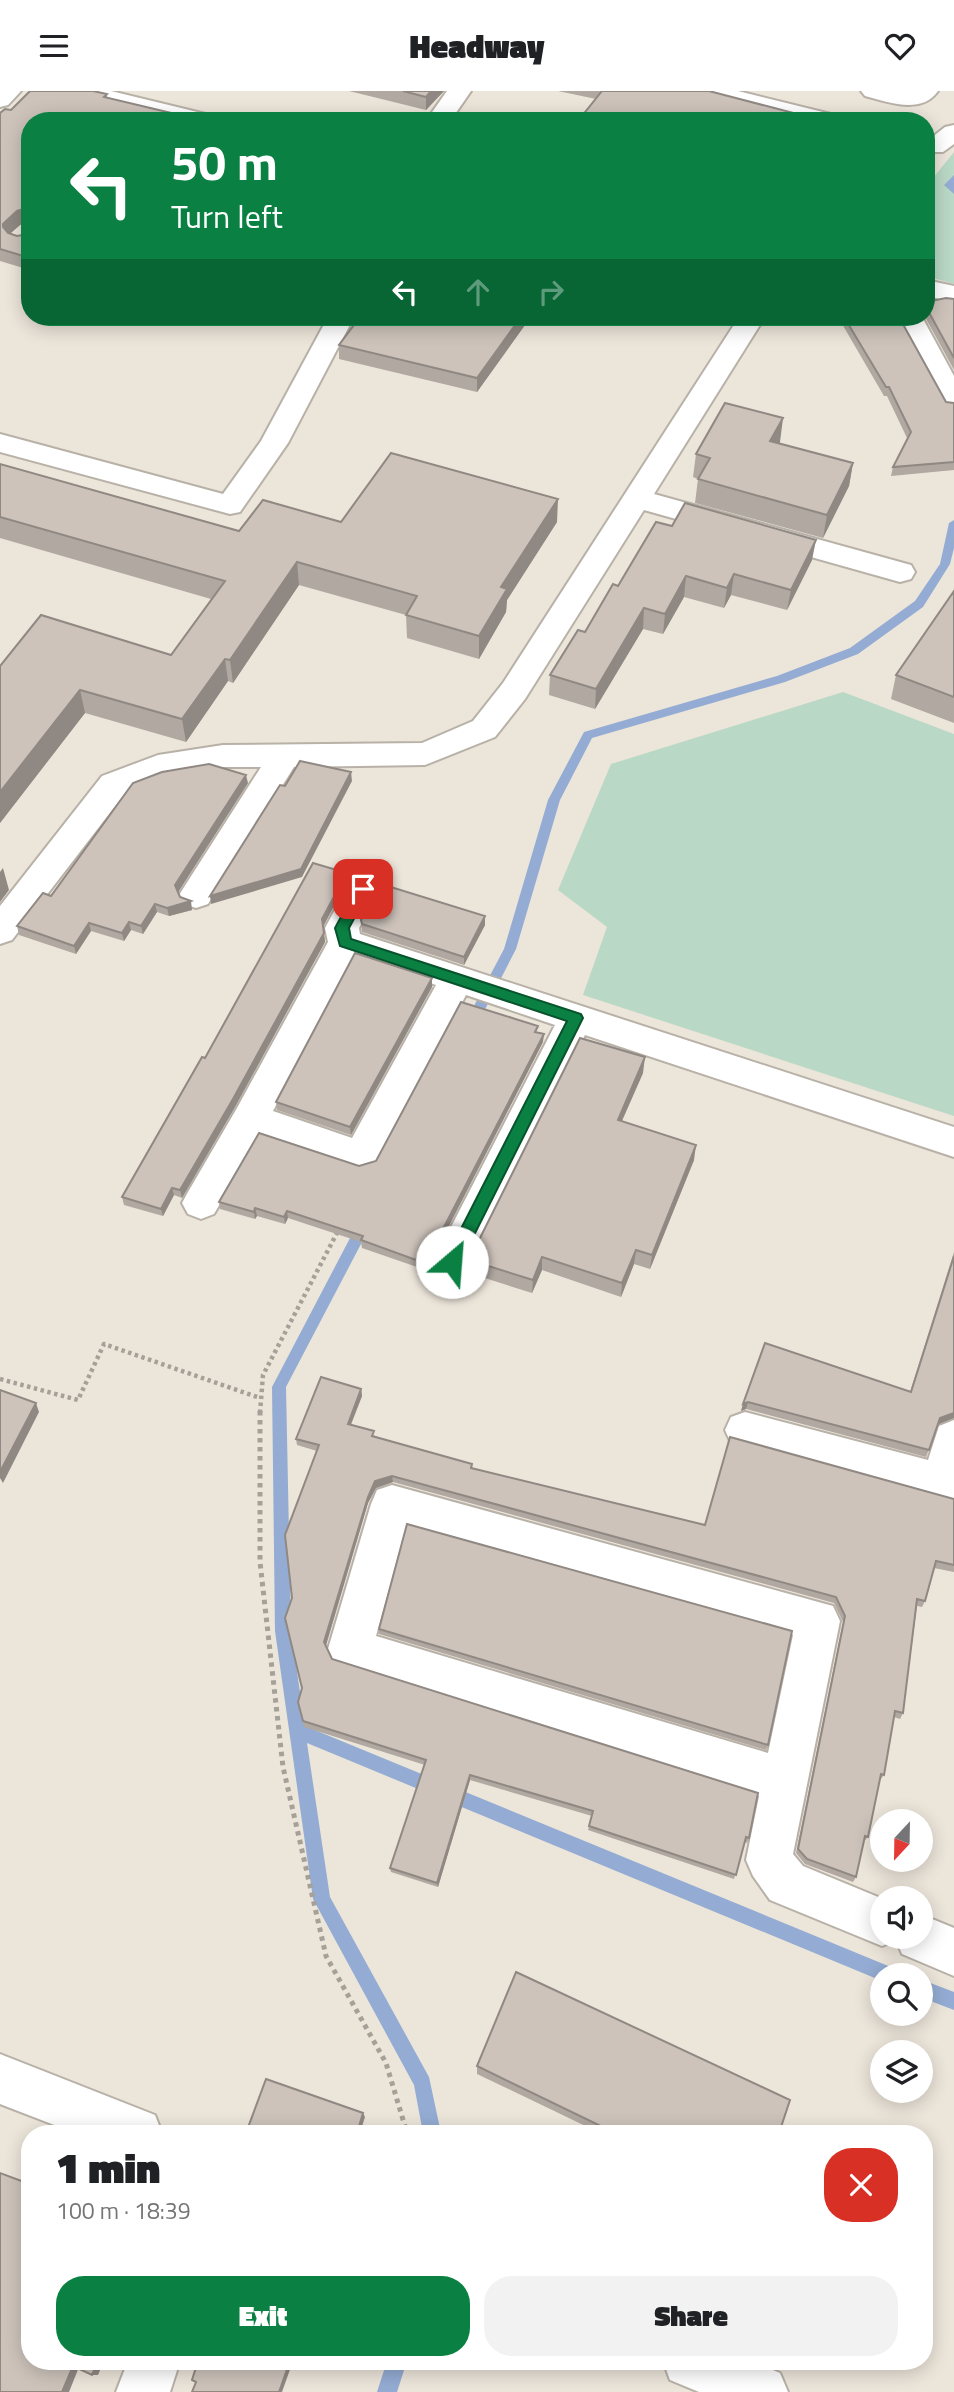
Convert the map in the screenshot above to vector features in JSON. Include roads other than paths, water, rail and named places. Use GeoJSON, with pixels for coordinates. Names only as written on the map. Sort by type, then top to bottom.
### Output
{"type":"FeatureCollection","features":[{"type":"Feature","properties":{"kind":"street"},"geometry":{"type":"LineString","coordinates":[[0,100],[9,91]]}},
{"type":"Feature","properties":{"kind":"street"},"geometry":{"type":"LineString","coordinates":[[81,91],[147,112]]}},
{"type":"Feature","properties":{"kind":"street"},"geometry":{"type":"LineString","coordinates":[[709,91],[785,99],[812,112]]}},
{"type":"Feature","properties":{"kind":"street"},"geometry":{"type":"LineString","coordinates":[[873,91],[908,99],[916,98],[926,91]]}},
{"type":"Feature","properties":{"kind":"street"},"geometry":{"type":"LineString","coordinates":[[444,112],[455,92]]}},
{"type":"Feature","properties":{"kind":"street"},"geometry":{"type":"LineString","coordinates":[[935,145],[954,132]]}},
{"type":"Feature","properties":{"kind":"street"},"geometry":{"type":"LineString","coordinates":[[935,290],[954,294]]}},
{"type":"Feature","properties":{"kind":"street"},"geometry":{"type":"LineString","coordinates":[[0,443],[230,505],[274,443],[336,326]]}},
{"type":"Feature","properties":{"kind":"street"},"geometry":{"type":"LineString","coordinates":[[0,931],[114,784],[158,767],[210,758],[425,754],[484,729],[514,691],[745,326]]}},
{"type":"Feature","properties":{"kind":"street"},"geometry":{"type":"LineString","coordinates":[[914,326],[954,402]]}},
{"type":"Feature","properties":{"kind":"street"},"geometry":{"type":"LineString","coordinates":[[636,499],[900,572]]}},
{"type":"Feature","properties":{"kind":"street"},"geometry":{"type":"LineString","coordinates":[[197,895],[285,755]]}},
{"type":"Feature","properties":{"kind":"street"},"geometry":{"type":"LineString","coordinates":[[201,1203],[250,1119],[345,942],[342,928],[363,889]]}},
{"type":"Feature","properties":{"kind":"street"},"geometry":{"type":"LineString","coordinates":[[345,942],[954,1142]]}},
{"type":"Feature","properties":{"kind":"street"},"geometry":{"type":"LineString","coordinates":[[250,1119],[361,1156],[476,985]]}},
{"type":"Feature","properties":{"kind":"street"},"geometry":{"type":"LineString","coordinates":[[452,1262],[576,1018]]}},
{"type":"Feature","properties":{"kind":"street"},"geometry":{"type":"LineString","coordinates":[[745,1430],[948,1484],[954,1439]]}},
{"type":"Feature","properties":{"kind":"street"},"geometry":{"type":"LineString","coordinates":[[786,1781],[350,1649],[391,1504],[818,1621],[786,1781],[769,1860],[788,1883],[870,1917]]}},
{"type":"Feature","properties":{"kind":"street"},"geometry":{"type":"LineString","coordinates":[[933,1943],[954,1952]]}},
{"type":"Feature","properties":{"kind":"street"},"geometry":{"type":"LineString","coordinates":[[0,2079],[117,2125]]}},
{"type":"Feature","properties":{"kind":"street"},"geometry":{"type":"LineString","coordinates":[[143,2392],[151,2370]]}},
{"type":"Feature","properties":{"kind":"street"},"geometry":{"type":"LineString","coordinates":[[711,2370],[761,2392]]}},
{"type":"Feature","properties":{"kind":"waterway"},"geometry":{"type":"LineString","coordinates":[[954,178],[949,185],[954,191]]}},
{"type":"Feature","properties":{"kind":"waterway"},"geometry":{"type":"LineString","coordinates":[[471,1023],[510,949],[554,800],[588,735],[781,679],[854,651],[919,604],[945,564],[954,523]]}},
{"type":"Feature","properties":{"kind":"waterway"},"geometry":{"type":"LineString","coordinates":[[365,1223],[279,1387],[283,1631],[322,1899],[423,2083],[431,2125]]}},
{"type":"Feature","properties":{"kind":"waterway"},"geometry":{"type":"LineString","coordinates":[[298,1731],[870,1967]]}},
{"type":"Feature","properties":{"kind":"waterway"},"geometry":{"type":"LineString","coordinates":[[933,1993],[954,2001]]}},
{"type":"Feature","properties":{"kind":"waterway"},"geometry":{"type":"LineString","coordinates":[[387,2392],[394,2370]]}}]}
